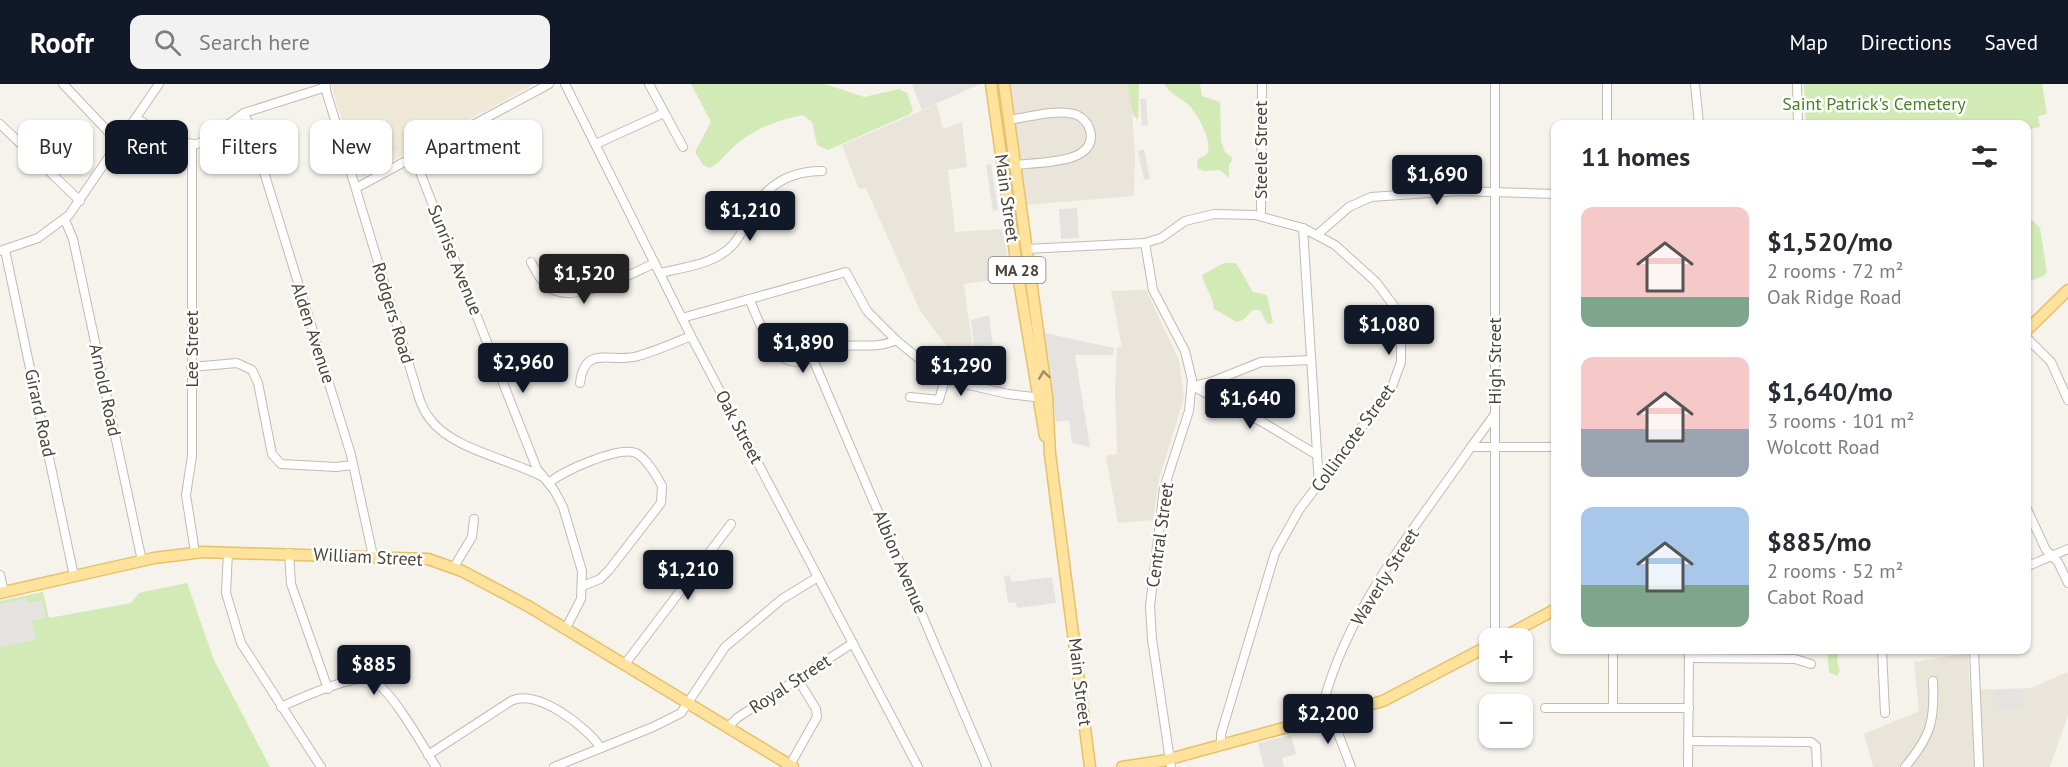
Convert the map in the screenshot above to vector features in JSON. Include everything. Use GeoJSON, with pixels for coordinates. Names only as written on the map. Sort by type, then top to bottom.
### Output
{"type":"FeatureCollection","features":[{"type":"Feature","properties":{"kind":"main road","name":"Main Street"},"geometry":{"type":"LineString","coordinates":[[991,84],[1025,320],[1042,398],[1090,767]]}},
{"type":"Feature","properties":{"kind":"main road","name":"Main Street"},"geometry":{"type":"LineString","coordinates":[[1004,84],[1037,324],[1042,398]]}},
{"type":"Feature","properties":{"kind":"main road"},"geometry":{"type":"LineString","coordinates":[[1009,213],[1018,213],[1023,220]]}},
{"type":"Feature","properties":{"kind":"main road"},"geometry":{"type":"LineString","coordinates":[[2031,326],[2068,290]]}},
{"type":"Feature","properties":{"kind":"main road"},"geometry":{"type":"LineString","coordinates":[[1025,320],[1030,324],[1037,324]]}},
{"type":"Feature","properties":{"kind":"main road","name":"William Street"},"geometry":{"type":"LineString","coordinates":[[2,592],[142,561],[195,552],[423,558],[454,567],[494,586],[566,627],[791,766]]}},
{"type":"Feature","properties":{"kind":"main road"},"geometry":{"type":"LineString","coordinates":[[1519,628],[1551,612]]}},
{"type":"Feature","properties":{"kind":"main road"},"geometry":{"type":"LineString","coordinates":[[1122,767],[1164,764],[1221,745],[1383,701],[1479,651]]}},
{"type":"Feature","properties":{"kind":"street"},"geometry":{"type":"LineString","coordinates":[[63,84],[105,128]]}},
{"type":"Feature","properties":{"kind":"street"},"geometry":{"type":"LineString","coordinates":[[159,84],[136,118],[174,142],[192,144],[210,138],[244,113],[325,86]]}},
{"type":"Feature","properties":{"kind":"street"},"geometry":{"type":"LineString","coordinates":[[482,120],[549,84]]}},
{"type":"Feature","properties":{"kind":"street","name":"Oak Street"},"geometry":{"type":"LineString","coordinates":[[565,84],[691,336],[918,767]]}},
{"type":"Feature","properties":{"kind":"street"},"geometry":{"type":"LineString","coordinates":[[649,84],[683,147]]}},
{"type":"Feature","properties":{"kind":"street","name":"Steele Street"},"geometry":{"type":"LineString","coordinates":[[1261,216],[1262,84]]}},
{"type":"Feature","properties":{"kind":"street","name":"High Street"},"geometry":{"type":"LineString","coordinates":[[1495,84],[1497,628]]}},
{"type":"Feature","properties":{"kind":"street"},"geometry":{"type":"LineString","coordinates":[[1607,84],[1607,120]]}},
{"type":"Feature","properties":{"kind":"street"},"geometry":{"type":"LineString","coordinates":[[1695,84],[1699,120]]}},
{"type":"Feature","properties":{"kind":"street"},"geometry":{"type":"LineString","coordinates":[[1797,84],[1798,120]]}},
{"type":"Feature","properties":{"kind":"street","name":"Rodgers Road"},"geometry":{"type":"LineString","coordinates":[[325,86],[419,397],[429,419],[454,439],[541,476]]}},
{"type":"Feature","properties":{"kind":"street","name":"Alden Avenue"},"geometry":{"type":"LineString","coordinates":[[244,113],[353,465],[373,555]]}},
{"type":"Feature","properties":{"kind":"street"},"geometry":{"type":"LineString","coordinates":[[596,144],[664,113]]}},
{"type":"Feature","properties":{"kind":"street"},"geometry":{"type":"LineString","coordinates":[[1009,120],[1073,114],[1084,120],[1090,132],[1088,147],[1080,155],[1016,165]]}},
{"type":"Feature","properties":{"kind":"street"},"geometry":{"type":"LineString","coordinates":[[0,124],[80,201]]}},
{"type":"Feature","properties":{"kind":"street","name":"Lee Street"},"geometry":{"type":"LineString","coordinates":[[192,144],[192,461],[186,495],[195,552]]}},
{"type":"Feature","properties":{"kind":"street"},"geometry":{"type":"LineString","coordinates":[[3,251],[38,238],[65,220],[105,162]]}},
{"type":"Feature","properties":{"kind":"street"},"geometry":{"type":"LineString","coordinates":[[356,188],[404,162]]}},
{"type":"Feature","properties":{"kind":"street"},"geometry":{"type":"LineString","coordinates":[[660,273],[721,255],[736,241],[758,200],[770,187],[797,172],[822,171]]}},
{"type":"Feature","properties":{"kind":"street","name":"Sunrise Avenue"},"geometry":{"type":"LineString","coordinates":[[421,174],[541,476],[549,483],[565,512],[580,564],[583,586],[578,605],[566,627]]}},
{"type":"Feature","properties":{"kind":"street"},"geometry":{"type":"LineString","coordinates":[[1318,234],[1349,207],[1367,198],[1461,191],[1551,194]]}},
{"type":"Feature","properties":{"kind":"street","name":"Collincote Street"},"geometry":{"type":"LineString","coordinates":[[1026,249],[1145,243],[1161,238],[1185,221],[1202,216],[1229,213],[1261,216],[1318,234],[1349,256],[1381,288],[1396,310],[1402,342],[1400,368],[1392,387],[1294,518],[1272,560],[1221,735],[1221,745]]}},
{"type":"Feature","properties":{"kind":"street","name":"Arnold Road"},"geometry":{"type":"LineString","coordinates":[[65,220],[73,238],[142,561]]}},
{"type":"Feature","properties":{"kind":"street"},"geometry":{"type":"LineString","coordinates":[[1303,228],[1319,485]]}},
{"type":"Feature","properties":{"kind":"street","name":"Central Street"},"geometry":{"type":"LineString","coordinates":[[1145,243],[1153,290],[1185,351],[1192,386],[1190,411],[1164,488],[1150,606],[1164,764]]}},
{"type":"Feature","properties":{"kind":"street","name":"Girard Road"},"geometry":{"type":"LineString","coordinates":[[3,251],[74,576]]}},
{"type":"Feature","properties":{"kind":"street"},"geometry":{"type":"LineString","coordinates":[[531,262],[547,285],[555,291],[570,294],[589,290],[655,263]]}},
{"type":"Feature","properties":{"kind":"street"},"geometry":{"type":"LineString","coordinates":[[682,318],[846,272],[864,307],[896,339],[945,379],[1042,398]]}},
{"type":"Feature","properties":{"kind":"street"},"geometry":{"type":"LineString","coordinates":[[749,299],[781,356],[795,362],[837,347],[882,346],[896,339]]}},
{"type":"Feature","properties":{"kind":"street"},"geometry":{"type":"LineString","coordinates":[[580,384],[583,367],[594,359],[636,357],[691,336]]}},
{"type":"Feature","properties":{"kind":"street"},"geometry":{"type":"LineString","coordinates":[[2031,342],[2051,362],[2068,400]]}},
{"type":"Feature","properties":{"kind":"street","name":"Albion Avenue"},"geometry":{"type":"LineString","coordinates":[[812,357],[987,767]]}},
{"type":"Feature","properties":{"kind":"street"},"geometry":{"type":"LineString","coordinates":[[1192,386],[1211,382],[1261,362],[1311,360]]}},
{"type":"Feature","properties":{"kind":"street"},"geometry":{"type":"LineString","coordinates":[[191,367],[237,363],[252,370],[258,383],[271,451],[278,462],[289,466],[353,465]]}},
{"type":"Feature","properties":{"kind":"street"},"geometry":{"type":"LineString","coordinates":[[910,397],[939,400],[945,379]]}},
{"type":"Feature","properties":{"kind":"street"},"geometry":{"type":"LineString","coordinates":[[1192,386],[1264,423],[1317,455]]}},
{"type":"Feature","properties":{"kind":"street","name":"Waverly Street"},"geometry":{"type":"LineString","coordinates":[[1325,716],[1346,642],[1365,603],[1495,414]]}},
{"type":"Feature","properties":{"kind":"street"},"geometry":{"type":"LineString","coordinates":[[1471,447],[1551,447]]}},
{"type":"Feature","properties":{"kind":"street"},"geometry":{"type":"LineString","coordinates":[[549,483],[570,468],[628,452],[642,457],[662,486],[661,503],[609,570],[600,579],[583,586]]}},
{"type":"Feature","properties":{"kind":"street"},"geometry":{"type":"LineString","coordinates":[[2031,518],[2046,550],[2058,562],[2068,583]]}},
{"type":"Feature","properties":{"kind":"street"},"geometry":{"type":"LineString","coordinates":[[454,567],[471,541],[474,519]]}},
{"type":"Feature","properties":{"kind":"street"},"geometry":{"type":"LineString","coordinates":[[625,664],[731,524]]}},
{"type":"Feature","properties":{"kind":"street"},"geometry":{"type":"LineString","coordinates":[[2031,565],[2068,549]]}},
{"type":"Feature","properties":{"kind":"street"},"geometry":{"type":"LineString","coordinates":[[228,552],[225,589],[236,628],[249,657],[321,767]]}},
{"type":"Feature","properties":{"kind":"street"},"geometry":{"type":"LineString","coordinates":[[289,553],[292,589],[328,690]]}},
{"type":"Feature","properties":{"kind":"street"},"geometry":{"type":"LineString","coordinates":[[0,575],[2,592]]}},
{"type":"Feature","properties":{"kind":"street"},"geometry":{"type":"LineString","coordinates":[[554,767],[673,718],[689,703],[725,647],[775,604],[818,577]]}},
{"type":"Feature","properties":{"kind":"street","name":"Royal Street"},"geometry":{"type":"LineString","coordinates":[[728,727],[853,643]]}},
{"type":"Feature","properties":{"kind":"street"},"geometry":{"type":"LineString","coordinates":[[1613,654],[1613,708]]}},
{"type":"Feature","properties":{"kind":"street"},"geometry":{"type":"LineString","coordinates":[[1688,767],[1689,654],[1795,659],[1811,664]]}},
{"type":"Feature","properties":{"kind":"street"},"geometry":{"type":"LineString","coordinates":[[1882,654],[1885,713]]}},
{"type":"Feature","properties":{"kind":"street"},"geometry":{"type":"LineString","coordinates":[[1974,654],[1979,767]]}},
{"type":"Feature","properties":{"kind":"street"},"geometry":{"type":"LineString","coordinates":[[791,766],[817,717],[816,709],[798,678]]}},
{"type":"Feature","properties":{"kind":"street"},"geometry":{"type":"LineString","coordinates":[[281,707],[360,679],[376,681],[385,690],[436,767]]}},
{"type":"Feature","properties":{"kind":"street"},"geometry":{"type":"LineString","coordinates":[[1905,767],[1929,733],[1933,709],[1933,681]]}},
{"type":"Feature","properties":{"kind":"street"},"geometry":{"type":"LineString","coordinates":[[428,755],[511,701],[525,697],[536,699],[588,731],[601,748]]}},
{"type":"Feature","properties":{"kind":"street"},"geometry":{"type":"LineString","coordinates":[[1545,708],[1689,708]]}},
{"type":"Feature","properties":{"kind":"street"},"geometry":{"type":"LineString","coordinates":[[1325,716],[1351,767]]}},
{"type":"Feature","properties":{"kind":"street"},"geometry":{"type":"LineString","coordinates":[[1688,741],[1815,744],[1817,767]]}},
{"type":"Feature","properties":{"kind":"shaded area"},"geometry":{"type":"Polygon","coordinates":[[[331,84],[535,84],[468,120],[404,120],[404,154],[392,161],[392,120],[342,120],[331,84]]]}},
{"type":"Feature","properties":{"kind":"shaded area"},"geometry":{"type":"Polygon","coordinates":[[[980,84],[922,110],[912,85],[980,84]]]}},
{"type":"Feature","properties":{"kind":"shaded area"},"geometry":{"type":"Polygon","coordinates":[[[1010,84],[1130,84],[1135,154],[1134,196],[1026,205],[1010,84]]]}},
{"type":"Feature","properties":{"kind":"shaded area"},"geometry":{"type":"Polygon","coordinates":[[[1140,99],[1146,99],[1148,125],[1142,126],[1140,99]]]}},
{"type":"Feature","properties":{"kind":"shaded area"},"geometry":{"type":"Polygon","coordinates":[[[937,104],[943,129],[962,122],[967,167],[948,170],[955,232],[1002,229],[1012,277],[964,284],[973,351],[961,352],[960,364],[920,311],[866,188],[859,189],[842,145],[937,104]]]}},
{"type":"Feature","properties":{"kind":"shaded area"},"geometry":{"type":"Polygon","coordinates":[[[392,144],[399,146],[398,151],[392,149],[392,144]]]}},
{"type":"Feature","properties":{"kind":"shaded area"},"geometry":{"type":"Polygon","coordinates":[[[1144,149],[1150,179],[1144,180],[1138,151],[1144,149]]]}},
{"type":"Feature","properties":{"kind":"shaded area"},"geometry":{"type":"Polygon","coordinates":[[[991,164],[998,209],[993,212],[986,165],[991,164]]]}},
{"type":"Feature","properties":{"kind":"shaded area"},"geometry":{"type":"Polygon","coordinates":[[[1077,208],[1079,238],[1061,239],[1059,209],[1077,208]]]}},
{"type":"Feature","properties":{"kind":"shaded area"},"geometry":{"type":"Polygon","coordinates":[[[1146,290],[1179,360],[1184,398],[1159,479],[1153,520],[1118,523],[1106,456],[1117,454],[1115,388],[1117,347],[1122,347],[1111,291],[1146,290]]]}},
{"type":"Feature","properties":{"kind":"shaded area"},"geometry":{"type":"Polygon","coordinates":[[[989,315],[993,345],[974,347],[971,320],[989,315]]]}},
{"type":"Feature","properties":{"kind":"shaded area"},"geometry":{"type":"Polygon","coordinates":[[[1045,333],[1114,348],[1113,355],[1075,355],[1090,447],[1072,443],[1069,420],[1056,422],[1045,333]]]}},
{"type":"Feature","properties":{"kind":"shaded area"},"geometry":{"type":"Polygon","coordinates":[[[1010,575],[1011,582],[1052,577],[1056,603],[1017,608],[1016,602],[1008,603],[1004,576],[1010,575]]]}},
{"type":"Feature","properties":{"kind":"shaded area"},"geometry":{"type":"Polygon","coordinates":[[[26,598],[28,603],[42,600],[46,618],[32,621],[36,640],[0,647],[0,604],[26,598]]]}},
{"type":"Feature","properties":{"kind":"shaded area"},"geometry":{"type":"Polygon","coordinates":[[[1968,654],[1970,690],[2031,688],[2068,672],[2068,715],[2050,767],[1873,767],[1864,734],[1919,711],[1914,662],[1968,654]]]}},
{"type":"Feature","properties":{"kind":"shaded area"},"geometry":{"type":"Polygon","coordinates":[[[2022,689],[2023,708],[1994,709],[1994,691],[2022,689]]]}},
{"type":"Feature","properties":{"kind":"shaded area"},"geometry":{"type":"Polygon","coordinates":[[[1291,735],[1296,754],[1282,758],[1284,767],[1264,767],[1258,743],[1291,735]]]}},
{"type":"Feature","properties":{"kind":"green space"},"geometry":{"type":"Polygon","coordinates":[[[691,84],[825,84],[864,97],[899,89],[907,93],[913,110],[910,114],[828,150],[817,145],[812,122],[803,115],[786,119],[745,138],[710,168],[703,165],[695,152],[711,122],[691,84]]]}},
{"type":"Feature","properties":{"kind":"green space"},"geometry":{"type":"Polygon","coordinates":[[[1127,84],[1139,84],[1138,120],[1133,115],[1127,84]]]}},
{"type":"Feature","properties":{"kind":"green space"},"geometry":{"type":"Polygon","coordinates":[[[1164,84],[1200,84],[1202,96],[1220,102],[1221,141],[1225,152],[1233,159],[1229,165],[1229,178],[1220,170],[1204,171],[1197,168],[1198,159],[1208,151],[1205,132],[1189,105],[1164,84]]]}},
{"type":"Feature","properties":{"kind":"green space","name":"Saint Patrick's Cemetery"},"geometry":{"type":"Polygon","coordinates":[[[1804,84],[2042,84],[2047,114],[2038,116],[2040,127],[2031,129],[2031,120],[1806,120],[1804,84]]]}},
{"type":"Feature","properties":{"kind":"green space"},"geometry":{"type":"Polygon","coordinates":[[[2031,218],[2040,228],[2047,272],[2044,276],[2031,281],[2031,218]]]}},
{"type":"Feature","properties":{"kind":"green space"},"geometry":{"type":"Polygon","coordinates":[[[1224,263],[1236,263],[1253,292],[1267,295],[1273,323],[1267,324],[1260,310],[1253,310],[1243,320],[1237,322],[1214,309],[1202,275],[1224,263]]]}},
{"type":"Feature","properties":{"kind":"green space"},"geometry":{"type":"Polygon","coordinates":[[[187,583],[214,660],[270,767],[0,767],[0,601],[43,592],[49,618],[131,603],[139,593],[187,583]]]}},
{"type":"Feature","properties":{"kind":"green space"},"geometry":{"type":"Polygon","coordinates":[[[1827,654],[1838,654],[1837,661],[1840,671],[1837,676],[1829,672],[1827,654]]]}}]}
